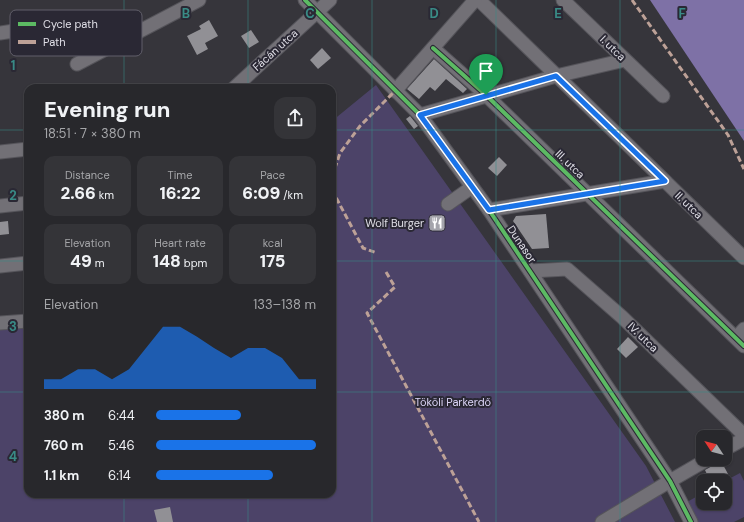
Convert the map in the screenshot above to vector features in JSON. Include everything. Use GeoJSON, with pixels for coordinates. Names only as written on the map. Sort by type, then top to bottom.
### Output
{"type":"FeatureCollection","features":[{"type":"Feature","properties":{"kind":"street"},"geometry":{"type":"LineString","coordinates":[[142,30],[199,0]]}},
{"type":"Feature","properties":{"kind":"street","name":"Dunasor"},"geometry":{"type":"LineString","coordinates":[[305,0],[420,115],[489,210],[670,481],[691,522]]}},
{"type":"Feature","properties":{"kind":"street","name":"Fácán utca"},"geometry":{"type":"LineString","coordinates":[[238,84],[330,0]]}},
{"type":"Feature","properties":{"kind":"street"},"geometry":{"type":"LineString","coordinates":[[395,91],[475,0]]}},
{"type":"Feature","properties":{"kind":"street","name":"II. utca"},"geometry":{"type":"LineString","coordinates":[[479,0],[744,258]]}},
{"type":"Feature","properties":{"kind":"street","name":"I. utca"},"geometry":{"type":"LineString","coordinates":[[563,0],[663,96]]}},
{"type":"Feature","properties":{"kind":"street"},"geometry":{"type":"LineString","coordinates":[[0,33],[10,31]]}},
{"type":"Feature","properties":{"kind":"street","name":"III. utca"},"geometry":{"type":"LineString","coordinates":[[433,48],[486,95],[588,195],[741,338]]}},
{"type":"Feature","properties":{"kind":"street"},"geometry":{"type":"LineString","coordinates":[[77,64],[92,56]]}},
{"type":"Feature","properties":{"kind":"street"},"geometry":{"type":"LineString","coordinates":[[420,115],[556,76],[626,60]]}},
{"type":"Feature","properties":{"kind":"street"},"geometry":{"type":"LineString","coordinates":[[0,152],[24,149]]}},
{"type":"Feature","properties":{"kind":"street"},"geometry":{"type":"LineString","coordinates":[[489,210],[588,195],[665,181]]}},
{"type":"Feature","properties":{"kind":"street"},"geometry":{"type":"LineString","coordinates":[[448,204],[472,187]]}},
{"type":"Feature","properties":{"kind":"street"},"geometry":{"type":"LineString","coordinates":[[0,207],[24,205]]}},
{"type":"Feature","properties":{"kind":"street"},"geometry":{"type":"LineString","coordinates":[[0,266],[24,263]]}},
{"type":"Feature","properties":{"kind":"street","name":"IV. utca"},"geometry":{"type":"LineString","coordinates":[[530,271],[567,269],[622,316],[744,434]]}},
{"type":"Feature","properties":{"kind":"street"},"geometry":{"type":"LineString","coordinates":[[0,323],[24,321]]}},
{"type":"Feature","properties":{"kind":"street"},"geometry":{"type":"LineString","coordinates":[[732,445],[744,439]]}},
{"type":"Feature","properties":{"kind":"street"},"geometry":{"type":"LineString","coordinates":[[602,522],[696,466]]}},
{"type":"Feature","properties":{"kind":"green space","name":"Tököli Parkerdő"},"geometry":{"type":"Polygon","coordinates":[[[376,85],[646,466],[675,522],[0,522],[0,317],[24,314],[24,498],[336,498],[336,118],[376,85]]]}},
{"type":"Feature","properties":{"kind":"green space"},"geometry":{"type":"Polygon","coordinates":[[[740,473],[744,481],[744,517],[734,522],[698,522],[687,502],[696,497],[696,510],[732,510],[732,477],[740,473]]]}},
{"type":"Feature","properties":{"kind":"shaded area"},"geometry":{"type":"Polygon","coordinates":[[[650,0],[744,0],[744,141],[650,0]]]}},
{"type":"Feature","properties":{"kind":"building"},"geometry":{"type":"Polygon","coordinates":[[[209,20],[218,36],[205,43],[208,49],[197,55],[187,36],[201,29],[199,26],[209,20]]]}},
{"type":"Feature","properties":{"kind":"building"},"geometry":{"type":"Polygon","coordinates":[[[251,30],[259,42],[249,48],[241,36],[251,30]]]}},
{"type":"Feature","properties":{"kind":"building"},"geometry":{"type":"Polygon","coordinates":[[[322,48],[331,58],[318,69],[310,60],[322,48]]]}},
{"type":"Feature","properties":{"kind":"building"},"geometry":{"type":"Polygon","coordinates":[[[434,59],[467,89],[463,93],[446,79],[435,91],[430,87],[419,99],[407,89],[434,59]]]}},
{"type":"Feature","properties":{"kind":"building"},"geometry":{"type":"Polygon","coordinates":[[[410,116],[418,126],[414,129],[406,119],[410,116]]]}},
{"type":"Feature","properties":{"kind":"building"},"geometry":{"type":"Polygon","coordinates":[[[499,157],[507,165],[497,176],[488,168],[499,157]]]}},
{"type":"Feature","properties":{"kind":"building"},"geometry":{"type":"Polygon","coordinates":[[[546,214],[549,248],[532,249],[513,221],[516,216],[546,214]]]}},
{"type":"Feature","properties":{"kind":"building"},"geometry":{"type":"Polygon","coordinates":[[[8,221],[9,234],[0,235],[0,222],[8,221]]]}},
{"type":"Feature","properties":{"kind":"building"},"geometry":{"type":"Polygon","coordinates":[[[628,337],[638,347],[626,358],[617,349],[628,337]]]}},
{"type":"Feature","properties":{"kind":"building"},"geometry":{"type":"Polygon","coordinates":[[[712,466],[724,466],[728,474],[707,474],[705,470],[712,466]]]}},
{"type":"Feature","properties":{"kind":"building"},"geometry":{"type":"Polygon","coordinates":[[[170,507],[173,522],[157,522],[154,510],[170,507]]]}},
{"type":"Feature","properties":{"kind":"marked path"},"geometry":{"type":"LineString","coordinates":[[632,0],[728,135],[744,169]]}},
{"type":"Feature","properties":{"kind":"marked path"},"geometry":{"type":"LineString","coordinates":[[336,165],[340,153],[360,126],[395,91]]}},
{"type":"Feature","properties":{"kind":"marked path"},"geometry":{"type":"LineString","coordinates":[[336,197],[363,248],[377,253]]}},
{"type":"Feature","properties":{"kind":"marked path"},"geometry":{"type":"LineString","coordinates":[[386,272],[395,287],[367,313],[479,522]]}},
{"type":"Feature","properties":{"kind":"cycle path"},"geometry":{"type":"LineString","coordinates":[[305,0],[420,115],[489,210],[670,481],[691,522]]}},
{"type":"Feature","properties":{"kind":"cycle path"},"geometry":{"type":"LineString","coordinates":[[433,48],[486,95],[744,346]]}},
{"type":"Feature","properties":{"kind":"place","name":"Wolf Burger"},"geometry":{"type":"Point","coordinates":[437,223]}},
{"type":"Feature","properties":{"kind":"route"},"geometry":{"type":"LineString","coordinates":[[556,76],[665,181],[588,195],[489,210],[420,115],[486,95],[556,76]]}}]}
